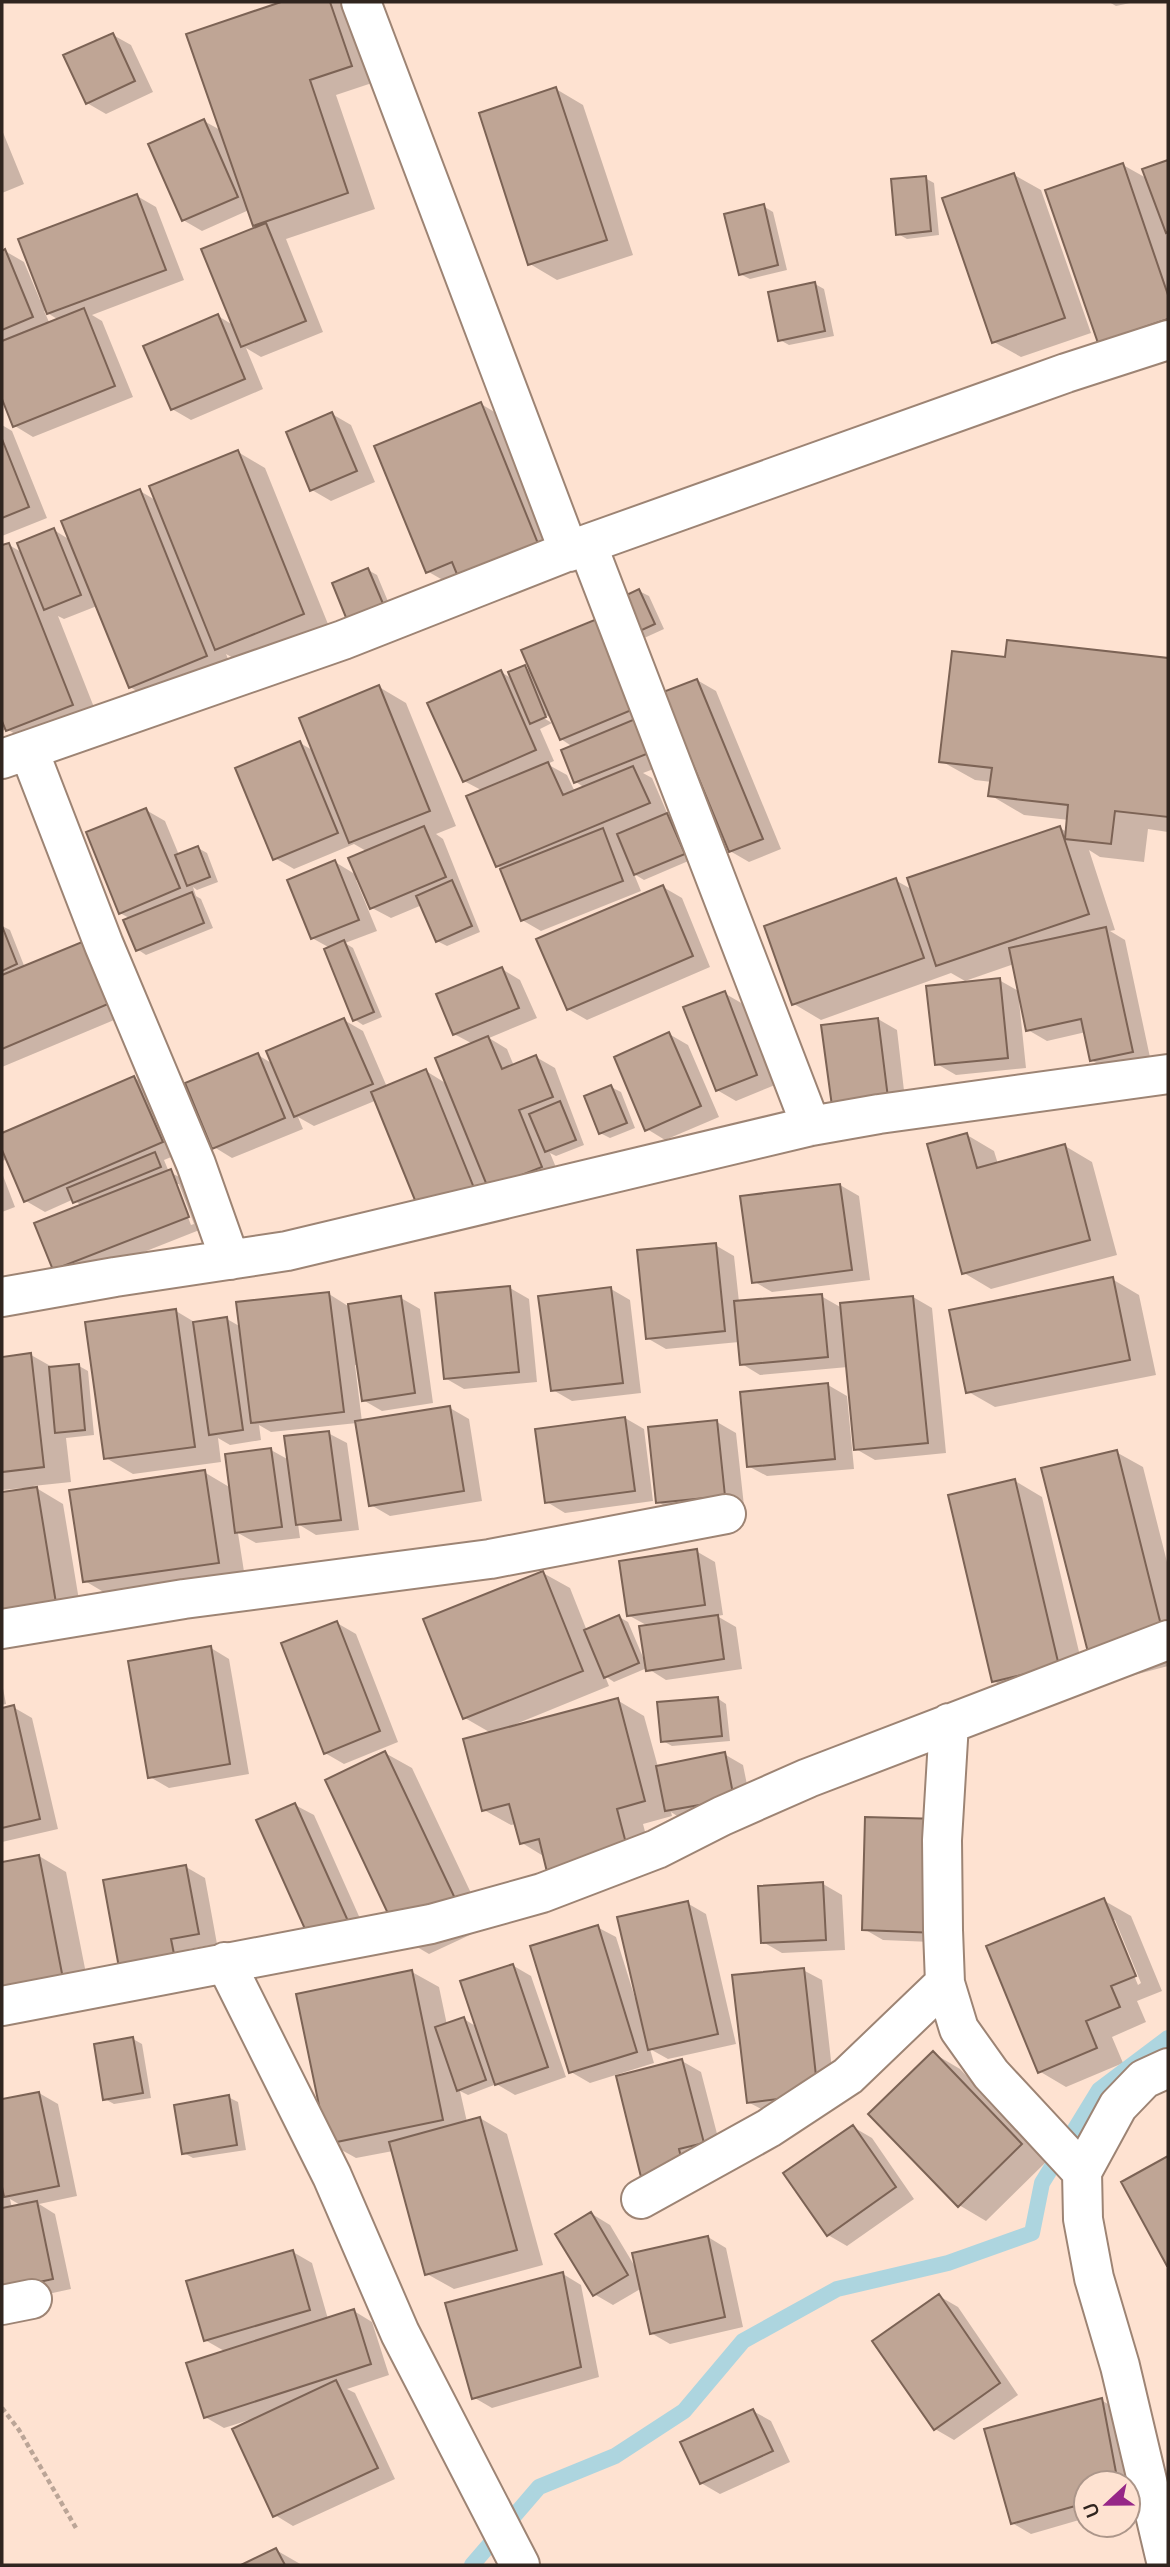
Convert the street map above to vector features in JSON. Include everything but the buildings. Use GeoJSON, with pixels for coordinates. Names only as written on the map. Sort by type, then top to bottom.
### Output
{"type":"FeatureCollection","features":[{"type":"Feature","properties":{"kind":"street"},"geometry":{"type":"LineString","coordinates":[[361,2],[811,1126]]}},
{"type":"Feature","properties":{"kind":"street"},"geometry":{"type":"LineString","coordinates":[[230,1260],[196,1164],[104,944],[15,755],[343,640],[578,548],[1066,373],[1168,340]]}},
{"type":"Feature","properties":{"kind":"street"},"geometry":{"type":"LineString","coordinates":[[2,1297],[115,1276],[300,1248],[811,1126],[1168,1074]]}},
{"type":"Feature","properties":{"kind":"street"},"geometry":{"type":"LineString","coordinates":[[2,1629],[184,1599],[490,1559],[726,1514]]}},
{"type":"Feature","properties":{"kind":"street"},"geometry":{"type":"LineString","coordinates":[[2,2006],[431,1924],[542,1893],[657,1849],[722,1816],[808,1778],[1168,1640]]}},
{"type":"Feature","properties":{"kind":"street"},"geometry":{"type":"LineString","coordinates":[[948,1723],[942,1840],[945,1983],[959,2029],[991,2074],[1081,2171]]}},
{"type":"Feature","properties":{"kind":"street"},"geometry":{"type":"LineString","coordinates":[[225,1962],[332,2176],[400,2333],[519,2564]]}},
{"type":"Feature","properties":{"kind":"street"},"geometry":{"type":"LineString","coordinates":[[641,2199],[769,2128],[848,2076],[945,1983]]}},
{"type":"Feature","properties":{"kind":"street"},"geometry":{"type":"LineString","coordinates":[[1167,2565],[1120,2366],[1094,2278],[1083,2219],[1081,2171],[1118,2106],[1144,2079],[1168,2068]]}},
{"type":"Feature","properties":{"kind":"path"},"geometry":{"type":"LineString","coordinates":[[2,2407],[19,2430],[76,2528]]}},
{"type":"Feature","properties":{"kind":"waterway"},"geometry":{"type":"LineString","coordinates":[[472,2565],[539,2487],[615,2456],[684,2411],[743,2341],[837,2289],[948,2263],[1032,2233],[1042,2183],[1099,2090],[1168,2038]]}}]}
